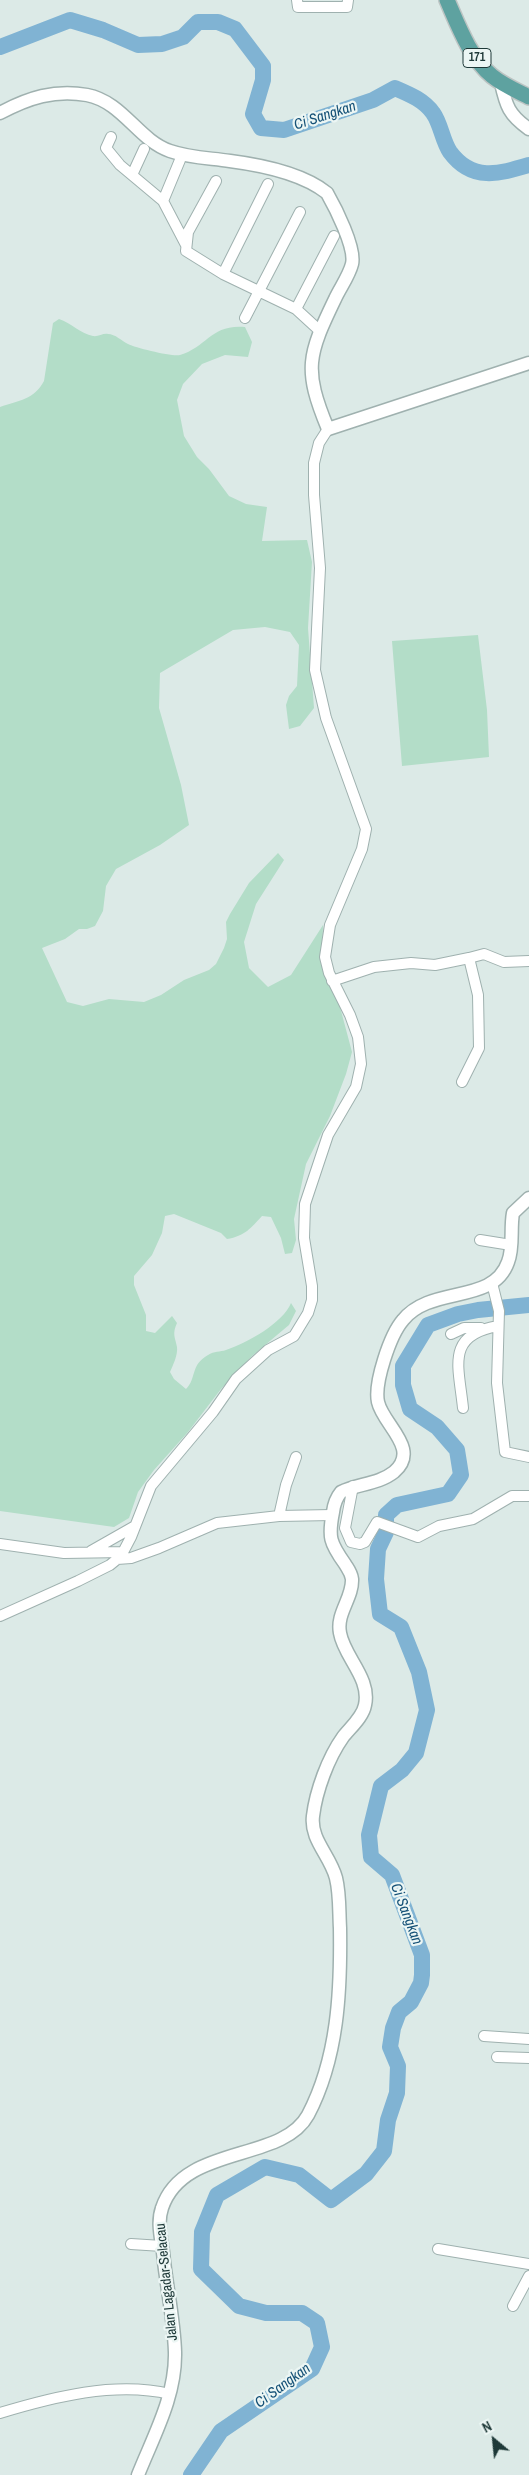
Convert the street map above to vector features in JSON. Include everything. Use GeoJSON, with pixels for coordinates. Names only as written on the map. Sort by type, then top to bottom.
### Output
{"type":"FeatureCollection","features":[{"type":"Feature","properties":{"kind":"main road","name":"171"},"geometry":{"type":"LineString","coordinates":[[447,0],[460,30],[481,65],[501,82],[529,98]]}},
{"type":"Feature","properties":{"kind":"street"},"geometry":{"type":"LineString","coordinates":[[297,0],[298,8],[347,7],[348,0]]}},
{"type":"Feature","properties":{"kind":"street"},"geometry":{"type":"LineString","coordinates":[[501,82],[506,102],[514,118],[529,129]]}},
{"type":"Feature","properties":{"kind":"street"},"geometry":{"type":"LineString","coordinates":[[0,113],[17,104],[52,93],[101,98],[122,112],[160,147],[186,156],[231,161],[271,170],[320,187],[327,192],[349,243],[352,264],[311,354],[311,373],[320,410],[328,429]]}},
{"type":"Feature","properties":{"kind":"street"},"geometry":{"type":"LineString","coordinates":[[111,137],[106,145],[108,152],[162,201],[186,245],[188,253],[223,274],[296,309],[320,331]]}},
{"type":"Feature","properties":{"kind":"street"},"geometry":{"type":"LineString","coordinates":[[132,175],[144,150]]}},
{"type":"Feature","properties":{"kind":"street"},"geometry":{"type":"LineString","coordinates":[[162,201],[180,160]]}},
{"type":"Feature","properties":{"kind":"street"},"geometry":{"type":"LineString","coordinates":[[186,245],[188,232],[216,181]]}},
{"type":"Feature","properties":{"kind":"street"},"geometry":{"type":"LineString","coordinates":[[223,274],[268,184]]}},
{"type":"Feature","properties":{"kind":"street"},"geometry":{"type":"LineString","coordinates":[[245,318],[300,212]]}},
{"type":"Feature","properties":{"kind":"street"},"geometry":{"type":"LineString","coordinates":[[296,309],[334,236]]}},
{"type":"Feature","properties":{"kind":"street"},"geometry":{"type":"LineString","coordinates":[[0,1616],[78,1581],[120,1556],[135,1526],[151,1486],[213,1412],[236,1379],[268,1350],[294,1336],[308,1313],[312,1300],[312,1286],[304,1238],[305,1204],[328,1136],[356,1087],[361,1064],[358,1037],[350,1015],[332,981],[325,957],[330,924],[362,849],[366,829],[326,718],[315,670],[320,568],[314,495],[314,463],[319,443],[328,429],[529,363]]}},
{"type":"Feature","properties":{"kind":"street"},"geometry":{"type":"LineString","coordinates":[[332,981],[374,967],[412,963],[435,965],[484,954],[504,962],[526,961]]}},
{"type":"Feature","properties":{"kind":"street"},"geometry":{"type":"LineString","coordinates":[[462,1082],[479,1048],[478,995],[469,958]]}},
{"type":"Feature","properties":{"kind":"street","name":"Jalan Lagadar-Selacau"},"geometry":{"type":"LineString","coordinates":[[138,2475],[175,2356],[174,2332],[162,2246],[160,2215],[166,2199],[186,2177],[220,2158],[272,2144],[301,2126],[317,2097],[331,2047],[340,1996],[339,1902],[333,1869],[313,1830],[313,1816],[333,1754],[341,1739],[364,1711],[366,1696],[362,1680],[340,1635],[339,1622],[351,1591],[352,1576],[330,1541],[324,1516],[338,1494],[353,1486],[381,1479],[399,1467],[403,1457],[402,1443],[382,1413],[377,1397],[380,1377],[390,1342],[403,1319],[428,1302],[442,1297],[470,1293],[492,1283],[508,1263],[505,1244],[513,1213],[529,1198]]}},
{"type":"Feature","properties":{"kind":"street"},"geometry":{"type":"LineString","coordinates":[[480,1240],[505,1244]]}},
{"type":"Feature","properties":{"kind":"street"},"geometry":{"type":"LineString","coordinates":[[492,1283],[499,1306],[497,1383],[505,1452],[529,1457]]}},
{"type":"Feature","properties":{"kind":"street"},"geometry":{"type":"LineString","coordinates":[[451,1334],[464,1328],[498,1326]]}},
{"type":"Feature","properties":{"kind":"street"},"geometry":{"type":"LineString","coordinates":[[463,1408],[459,1354],[463,1342],[471,1334],[482,1328]]}},
{"type":"Feature","properties":{"kind":"street"},"geometry":{"type":"LineString","coordinates":[[279,1516],[286,1485],[296,1457]]}},
{"type":"Feature","properties":{"kind":"street"},"geometry":{"type":"LineString","coordinates":[[353,1486],[345,1528],[351,1542],[360,1544],[365,1542],[379,1521],[418,1537],[439,1526],[473,1519],[512,1496],[529,1496]]}},
{"type":"Feature","properties":{"kind":"street"},"geometry":{"type":"LineString","coordinates":[[0,1544],[34,1550],[90,1552],[131,1558],[159,1548],[206,1526],[279,1516],[324,1516]]}},
{"type":"Feature","properties":{"kind":"street"},"geometry":{"type":"LineString","coordinates":[[90,1552],[135,1526]]}},
{"type":"Feature","properties":{"kind":"street"},"geometry":{"type":"LineString","coordinates":[[484,2036],[529,2039]]}},
{"type":"Feature","properties":{"kind":"street"},"geometry":{"type":"LineString","coordinates":[[498,2057],[529,2058]]}},
{"type":"Feature","properties":{"kind":"street"},"geometry":{"type":"LineString","coordinates":[[131,2244],[162,2246]]}},
{"type":"Feature","properties":{"kind":"street"},"geometry":{"type":"LineString","coordinates":[[438,2249],[529,2264]]}},
{"type":"Feature","properties":{"kind":"street"},"geometry":{"type":"LineString","coordinates":[[513,2306],[529,2276]]}},
{"type":"Feature","properties":{"kind":"street"},"geometry":{"type":"LineString","coordinates":[[0,2413],[36,2402],[112,2390],[164,2393]]}},
{"type":"Feature","properties":{"kind":"green space"},"geometry":{"type":"Polygon","coordinates":[[[59,319],[89,335],[111,334],[132,346],[170,355],[180,355],[189,351],[224,329],[245,327],[252,342],[248,357],[225,355],[202,364],[183,384],[177,400],[184,436],[197,457],[209,469],[229,496],[246,504],[267,507],[262,541],[307,540],[312,562],[308,628],[314,708],[300,726],[289,729],[286,705],[289,696],[297,686],[299,645],[290,632],[265,627],[233,630],[160,673],[159,708],[181,785],[189,825],[160,845],[116,869],[106,886],[103,911],[95,926],[79,929],[65,939],[42,948],[67,1002],[83,1006],[109,999],[144,1002],[161,995],[184,980],[209,970],[216,964],[227,939],[226,922],[230,914],[249,883],[278,853],[284,860],[256,904],[244,942],[249,968],[268,987],[291,975],[323,925],[322,962],[340,1007],[352,1052],[330,1116],[306,1164],[294,1219],[296,1240],[292,1253],[285,1254],[281,1238],[271,1217],[262,1216],[243,1234],[227,1239],[221,1233],[174,1214],[165,1216],[162,1233],[152,1255],[134,1276],[134,1285],[146,1315],[146,1331],[155,1333],[172,1316],[177,1323],[174,1333],[177,1353],[170,1372],[174,1379],[186,1389],[192,1380],[196,1367],[202,1359],[212,1353],[224,1351],[254,1337],[280,1318],[291,1303],[296,1311],[289,1325],[252,1356],[221,1389],[138,1492],[129,1518],[114,1527],[0,1511],[0,407],[31,396],[40,387],[44,381],[53,323],[59,319]]]}},
{"type":"Feature","properties":{"kind":"green space"},"geometry":{"type":"Polygon","coordinates":[[[478,635],[487,710],[489,757],[402,766],[392,641],[478,635]]]}},
{"type":"Feature","properties":{"kind":"waterway","name":"Ci Sangkan"},"geometry":{"type":"LineString","coordinates":[[0,47],[70,20],[103,30],[138,45],[162,44],[183,37],[198,22],[218,22],[235,29],[263,66],[263,80],[253,114],[261,128],[284,130],[373,100],[395,88],[416,98],[429,108],[436,117],[450,152],[458,162],[467,168],[477,172],[497,173],[529,165]]}},
{"type":"Feature","properties":{"kind":"waterway","name":"Ci Sangkan"},"geometry":{"type":"LineString","coordinates":[[191,2475],[221,2431],[312,2369],[322,2347],[317,2323],[302,2313],[266,2313],[239,2306],[201,2269],[202,2232],[217,2195],[265,2167],[299,2175],[331,2200],[366,2174],[384,2151],[388,2120],[397,2093],[398,2066],[390,2047],[393,2028],[399,2012],[411,2002],[421,1983],[422,1955],[392,1875],[371,1857],[369,1835],[381,1786],[402,1770],[416,1753],[427,1710],[419,1672],[401,1627],[380,1614],[376,1579],[378,1549],[386,1532],[386,1515],[397,1505],[448,1494],[461,1475],[457,1450],[437,1427],[410,1409],[403,1385],[403,1366],[428,1325],[458,1314],[478,1310],[529,1305]]}}]}
